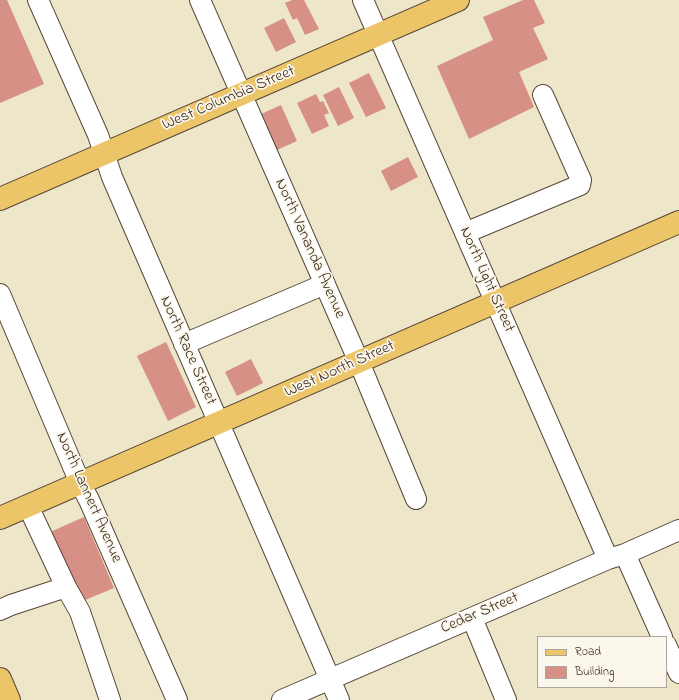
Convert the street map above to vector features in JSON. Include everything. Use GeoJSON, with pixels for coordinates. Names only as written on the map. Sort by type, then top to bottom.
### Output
{"type":"FeatureCollection","features":[{"type":"Feature","properties":{"kind":"main road","name":"West Columbia Street"},"geometry":{"type":"LineString","coordinates":[[0,199],[458,0]]}},
{"type":"Feature","properties":{"kind":"main road","name":"West North Street"},"geometry":{"type":"LineString","coordinates":[[0,518],[679,222]]}},
{"type":"Feature","properties":{"kind":"main road"},"geometry":{"type":"LineString","coordinates":[[0,679],[9,700]]}},
{"type":"Feature","properties":{"kind":"street","name":"North Race Street"},"geometry":{"type":"LineString","coordinates":[[38,0],[98,135],[112,177],[218,423],[340,700]]}},
{"type":"Feature","properties":{"kind":"street","name":"North Vananda Avenue"},"geometry":{"type":"LineString","coordinates":[[200,0],[359,362],[416,499]]}},
{"type":"Feature","properties":{"kind":"street","name":"North Light Street"},"geometry":{"type":"LineString","coordinates":[[363,0],[495,302],[616,557],[664,636]]}},
{"type":"Feature","properties":{"kind":"street"},"geometry":{"type":"LineString","coordinates":[[465,233],[580,185],[581,180],[543,95]]}},
{"type":"Feature","properties":{"kind":"street"},"geometry":{"type":"LineString","coordinates":[[184,344],[325,284]]}},
{"type":"Feature","properties":{"kind":"street","name":"North Lannert Avenue"},"geometry":{"type":"LineString","coordinates":[[0,294],[80,483],[89,500],[177,700]]}},
{"type":"Feature","properties":{"kind":"street"},"geometry":{"type":"LineString","coordinates":[[28,506],[66,587],[80,612],[110,700]]}},
{"type":"Feature","properties":{"kind":"street","name":"Cedar Street"},"geometry":{"type":"LineString","coordinates":[[282,700],[679,530]]}},
{"type":"Feature","properties":{"kind":"street"},"geometry":{"type":"LineString","coordinates":[[0,610],[66,587]]}},
{"type":"Feature","properties":{"kind":"street"},"geometry":{"type":"LineString","coordinates":[[472,618],[506,700]]}},
{"type":"Feature","properties":{"kind":"street","name":"North Light Street"},"geometry":{"type":"LineString","coordinates":[[669,645],[679,673]]}},
{"type":"Feature","properties":{"kind":"building"},"geometry":{"type":"Polygon","coordinates":[[[0,0],[7,0],[44,84],[0,103],[0,0]]]}},
{"type":"Feature","properties":{"kind":"building"},"geometry":{"type":"Polygon","coordinates":[[[292,0],[304,0],[319,29],[305,35],[297,18],[293,20],[285,3],[292,0]]]}},
{"type":"Feature","properties":{"kind":"building"},"geometry":{"type":"Polygon","coordinates":[[[523,0],[534,0],[545,23],[533,28],[548,59],[519,72],[534,107],[469,139],[437,66],[493,40],[483,17],[523,0]]]}},
{"type":"Feature","properties":{"kind":"building"},"geometry":{"type":"Polygon","coordinates":[[[284,18],[296,42],[276,52],[264,28],[284,18]]]}},
{"type":"Feature","properties":{"kind":"building"},"geometry":{"type":"Polygon","coordinates":[[[369,73],[386,108],[366,117],[349,83],[369,73]]]}},
{"type":"Feature","properties":{"kind":"building"},"geometry":{"type":"Polygon","coordinates":[[[339,87],[354,118],[338,126],[323,95],[339,87]]]}},
{"type":"Feature","properties":{"kind":"building"},"geometry":{"type":"Polygon","coordinates":[[[316,94],[320,102],[323,101],[329,113],[324,115],[329,126],[312,134],[297,103],[316,94]]]}},
{"type":"Feature","properties":{"kind":"building"},"geometry":{"type":"Polygon","coordinates":[[[281,105],[297,141],[277,150],[261,114],[281,105]]]}},
{"type":"Feature","properties":{"kind":"building"},"geometry":{"type":"Polygon","coordinates":[[[408,157],[418,177],[391,191],[381,171],[408,157]]]}},
{"type":"Feature","properties":{"kind":"building"},"geometry":{"type":"Polygon","coordinates":[[[166,342],[196,407],[168,421],[137,356],[166,342]]]}},
{"type":"Feature","properties":{"kind":"building"},"geometry":{"type":"Polygon","coordinates":[[[251,359],[263,383],[237,396],[225,372],[251,359]]]}},
{"type":"Feature","properties":{"kind":"building"},"geometry":{"type":"Polygon","coordinates":[[[84,517],[114,588],[78,603],[48,533],[84,517]]]}}]}
